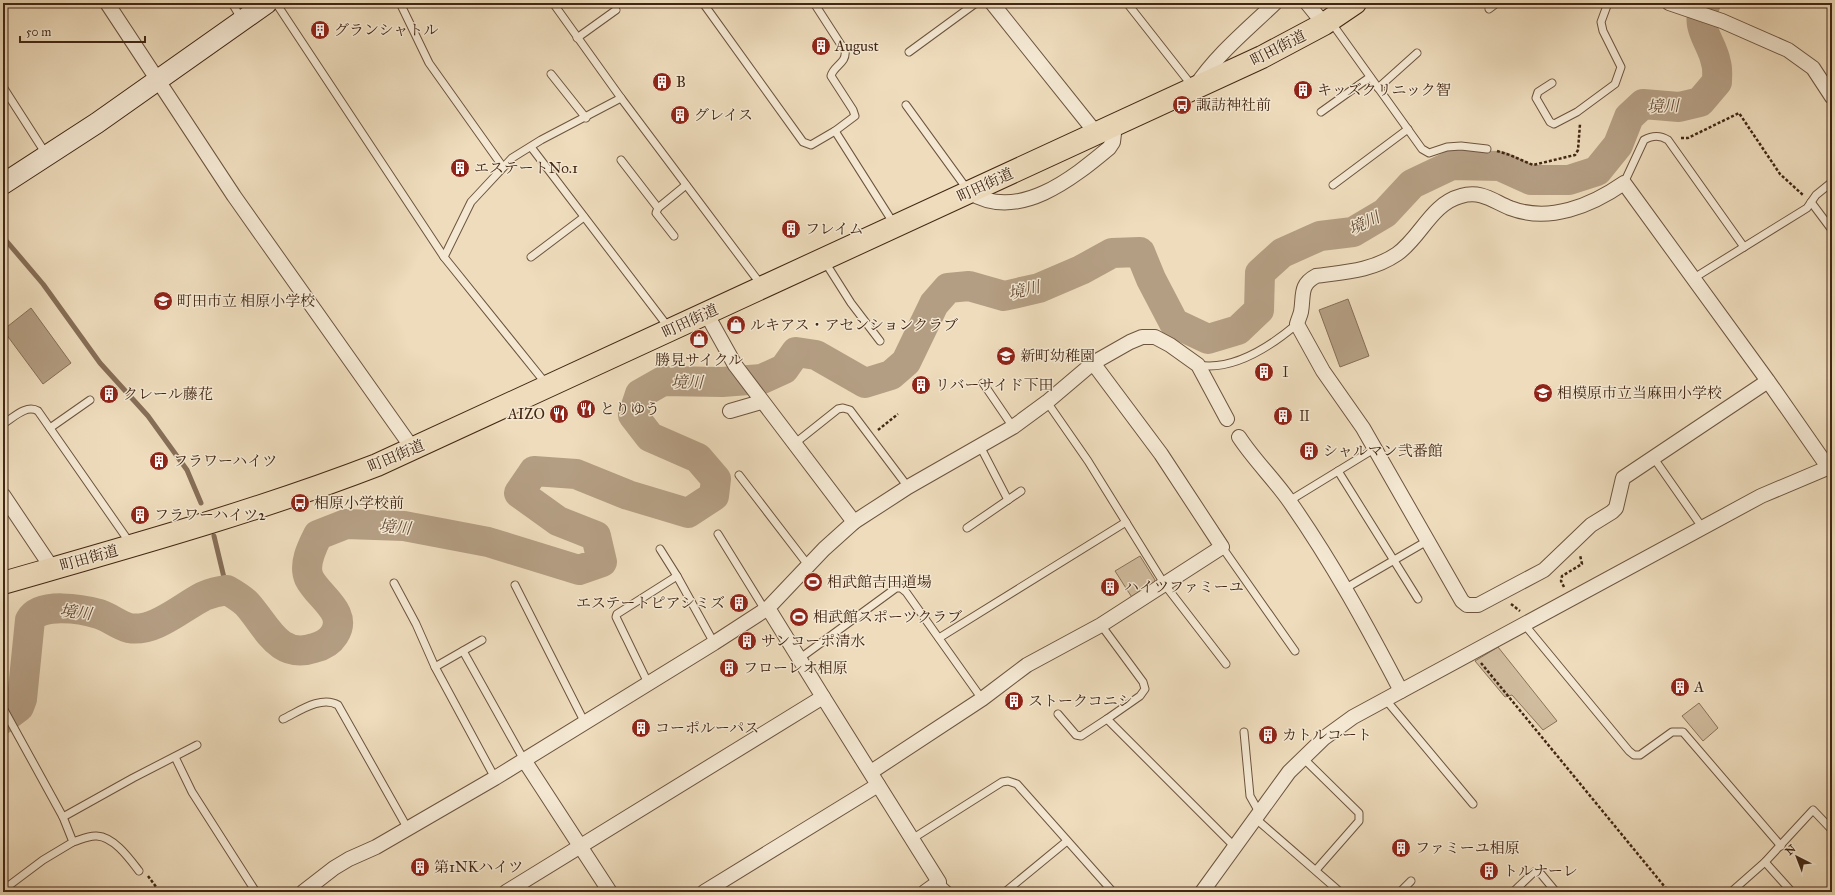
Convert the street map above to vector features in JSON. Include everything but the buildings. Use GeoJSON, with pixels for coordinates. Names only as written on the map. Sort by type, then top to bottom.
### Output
{"type":"FeatureCollection","features":[{"type":"Feature","properties":{"kind":"main road","name":"町田街道"},"geometry":{"type":"LineString","coordinates":[[3,583],[132,545],[330,483],[414,449],[1194,89],[1290,43],[1327,22],[1355,3]]}},
{"type":"Feature","properties":{"kind":"street"},"geometry":{"type":"LineString","coordinates":[[107,3],[234,196],[414,449]]}},
{"type":"Feature","properties":{"kind":"street"},"geometry":{"type":"LineString","coordinates":[[3,184],[159,80],[267,3]]}},
{"type":"Feature","properties":{"kind":"street"},"geometry":{"type":"LineString","coordinates":[[969,192],[979,198],[998,202],[1041,194],[1076,175],[1109,148],[1113,142],[1105,129],[992,3]]}},
{"type":"Feature","properties":{"kind":"street"},"geometry":{"type":"LineString","coordinates":[[1194,89],[1207,69],[1274,3]]}},
{"type":"Feature","properties":{"kind":"street"},"geometry":{"type":"LineString","coordinates":[[1307,3],[1327,22]]}},
{"type":"Feature","properties":{"kind":"street"},"geometry":{"type":"LineString","coordinates":[[1672,4],[1722,21],[1788,50],[1813,68],[1830,88]]}},
{"type":"Feature","properties":{"kind":"street"},"geometry":{"type":"LineString","coordinates":[[1202,892],[1289,772],[1302,757],[1337,727],[1472,652],[1525,619],[1761,496],[1830,466],[1624,183],[1594,201],[1569,210],[1544,214],[1520,212],[1479,194],[1461,196],[1450,200],[1430,217],[1405,247],[1388,259],[1368,269],[1311,278],[1304,285],[1302,291],[1301,312],[1297,324],[1323,371],[1352,410],[1462,602],[1467,605],[1478,606],[1544,570],[1591,525],[1616,508],[1623,478],[1768,381]]}},
{"type":"Feature","properties":{"kind":"street"},"geometry":{"type":"LineString","coordinates":[[706,313],[735,365],[759,399],[854,522]]}},
{"type":"Feature","properties":{"kind":"street"},"geometry":{"type":"LineString","coordinates":[[303,892],[349,859],[376,847],[495,778],[767,609],[808,565],[854,522],[908,487],[1013,427],[1047,402],[1093,363],[1130,342],[1142,337],[1155,337],[1170,345],[1198,365],[1227,419]]}},
{"type":"Feature","properties":{"kind":"street"},"geometry":{"type":"LineString","coordinates":[[871,772],[982,699],[1027,664],[1101,625],[1222,548],[1161,454],[1093,363]]}},
{"type":"Feature","properties":{"kind":"street"},"geometry":{"type":"LineString","coordinates":[[730,411],[759,399]]}},
{"type":"Feature","properties":{"kind":"street"},"geometry":{"type":"LineString","coordinates":[[1239,437],[1254,460],[1289,500],[1346,588],[1401,691]]}},
{"type":"Feature","properties":{"kind":"street"},"geometry":{"type":"LineString","coordinates":[[3,495],[52,568]]}},
{"type":"Feature","properties":{"kind":"street"},"geometry":{"type":"LineString","coordinates":[[767,609],[939,882],[925,892]]}},
{"type":"Feature","properties":{"kind":"street"},"geometry":{"type":"LineString","coordinates":[[506,892],[823,697]]}},
{"type":"Feature","properties":{"kind":"street"},"geometry":{"type":"LineString","coordinates":[[524,760],[610,892]]}},
{"type":"Feature","properties":{"kind":"street"},"geometry":{"type":"LineString","coordinates":[[704,892],[878,785]]}},
{"type":"Feature","properties":{"kind":"lane"},"geometry":{"type":"LineString","coordinates":[[232,3],[243,20]]}},
{"type":"Feature","properties":{"kind":"lane"},"geometry":{"type":"LineString","coordinates":[[276,3],[444,257],[549,386]]}},
{"type":"Feature","properties":{"kind":"lane"},"geometry":{"type":"LineString","coordinates":[[400,3],[429,62],[503,167]]}},
{"type":"Feature","properties":{"kind":"lane"},"geometry":{"type":"LineString","coordinates":[[553,3],[621,98],[763,288]]}},
{"type":"Feature","properties":{"kind":"lane"},"geometry":{"type":"LineString","coordinates":[[703,3],[803,142],[811,145],[816,144],[855,116],[853,110],[830,76],[833,69],[843,61],[845,54],[814,3]]}},
{"type":"Feature","properties":{"kind":"lane"},"geometry":{"type":"LineString","coordinates":[[909,52],[976,3]]}},
{"type":"Feature","properties":{"kind":"lane"},"geometry":{"type":"LineString","coordinates":[[1128,3],[1194,89]]}},
{"type":"Feature","properties":{"kind":"lane"},"geometry":{"type":"LineString","coordinates":[[1489,9],[1497,3]]}},
{"type":"Feature","properties":{"kind":"lane"},"geometry":{"type":"LineString","coordinates":[[1552,84],[1538,92],[1536,98],[1550,122],[1556,124],[1578,112],[1615,84],[1619,77],[1621,67],[1603,31],[1601,22],[1608,3]]}},
{"type":"Feature","properties":{"kind":"lane"},"geometry":{"type":"LineString","coordinates":[[577,38],[616,10]]}},
{"type":"Feature","properties":{"kind":"lane"},"geometry":{"type":"LineString","coordinates":[[1327,22],[1370,77],[1422,149],[1429,153],[1461,146],[1486,149]]}},
{"type":"Feature","properties":{"kind":"lane"},"geometry":{"type":"LineString","coordinates":[[1378,88],[1417,53]]}},
{"type":"Feature","properties":{"kind":"lane"},"geometry":{"type":"LineString","coordinates":[[551,74],[586,118]]}},
{"type":"Feature","properties":{"kind":"lane"},"geometry":{"type":"LineString","coordinates":[[1321,112],[1370,77]]}},
{"type":"Feature","properties":{"kind":"lane"},"geometry":{"type":"LineString","coordinates":[[3,88],[47,156]]}},
{"type":"Feature","properties":{"kind":"lane"},"geometry":{"type":"LineString","coordinates":[[444,257],[471,202],[503,167],[531,147],[621,98]]}},
{"type":"Feature","properties":{"kind":"lane"},"geometry":{"type":"LineString","coordinates":[[906,105],[969,192]]}},
{"type":"Feature","properties":{"kind":"lane"},"geometry":{"type":"LineString","coordinates":[[1333,186],[1408,129]]}},
{"type":"Feature","properties":{"kind":"lane"},"geometry":{"type":"LineString","coordinates":[[835,131],[895,227]]}},
{"type":"Feature","properties":{"kind":"lane"},"geometry":{"type":"LineString","coordinates":[[1624,183],[1644,140],[1649,137],[1662,136],[1668,140],[1744,247]]}},
{"type":"Feature","properties":{"kind":"lane"},"geometry":{"type":"LineString","coordinates":[[531,147],[671,330]]}},
{"type":"Feature","properties":{"kind":"lane"},"geometry":{"type":"LineString","coordinates":[[621,160],[658,208]]}},
{"type":"Feature","properties":{"kind":"lane"},"geometry":{"type":"LineString","coordinates":[[1694,278],[1807,208],[1816,195],[1832,182]]}},
{"type":"Feature","properties":{"kind":"lane"},"geometry":{"type":"LineString","coordinates":[[674,236],[656,213],[658,208],[686,185]]}},
{"type":"Feature","properties":{"kind":"lane"},"geometry":{"type":"LineString","coordinates":[[1811,202],[1832,230]]}},
{"type":"Feature","properties":{"kind":"lane"},"geometry":{"type":"LineString","coordinates":[[531,257],[584,216]]}},
{"type":"Feature","properties":{"kind":"lane"},"geometry":{"type":"LineString","coordinates":[[824,260],[851,303],[880,341]]}},
{"type":"Feature","properties":{"kind":"lane"},"geometry":{"type":"LineString","coordinates":[[1198,365],[1216,366],[1238,360],[1270,344],[1297,324]]}},
{"type":"Feature","properties":{"kind":"lane"},"geometry":{"type":"LineString","coordinates":[[983,383],[1013,427]]}},
{"type":"Feature","properties":{"kind":"lane"},"geometry":{"type":"LineString","coordinates":[[50,428],[90,400]]}},
{"type":"Feature","properties":{"kind":"lane"},"geometry":{"type":"LineString","coordinates":[[1047,402],[1088,461],[1165,585],[1226,664]]}},
{"type":"Feature","properties":{"kind":"lane"},"geometry":{"type":"LineString","coordinates":[[3,424],[30,408],[38,411],[132,545]]}},
{"type":"Feature","properties":{"kind":"lane"},"geometry":{"type":"LineString","coordinates":[[794,444],[838,409],[843,408],[850,410],[908,487]]}},
{"type":"Feature","properties":{"kind":"lane"},"geometry":{"type":"LineString","coordinates":[[980,446],[1008,500]]}},
{"type":"Feature","properties":{"kind":"lane"},"geometry":{"type":"LineString","coordinates":[[1289,500],[1374,450]]}},
{"type":"Feature","properties":{"kind":"lane"},"geometry":{"type":"LineString","coordinates":[[1653,457],[1702,527]]}},
{"type":"Feature","properties":{"kind":"lane"},"geometry":{"type":"LineString","coordinates":[[1338,471],[1418,599]]}},
{"type":"Feature","properties":{"kind":"lane"},"geometry":{"type":"LineString","coordinates":[[738,475],[808,565]]}},
{"type":"Feature","properties":{"kind":"lane"},"geometry":{"type":"LineString","coordinates":[[967,528],[1021,491]]}},
{"type":"Feature","properties":{"kind":"lane"},"geometry":{"type":"LineString","coordinates":[[939,638],[1126,522]]}},
{"type":"Feature","properties":{"kind":"lane"},"geometry":{"type":"LineString","coordinates":[[718,534],[767,609]]}},
{"type":"Feature","properties":{"kind":"lane"},"geometry":{"type":"LineString","coordinates":[[1346,588],[1428,541]]}},
{"type":"Feature","properties":{"kind":"lane"},"geometry":{"type":"LineString","coordinates":[[1222,548],[1295,651]]}},
{"type":"Feature","properties":{"kind":"lane"},"geometry":{"type":"LineString","coordinates":[[660,549],[677,576],[714,643]]}},
{"type":"Feature","properties":{"kind":"lane"},"geometry":{"type":"LineString","coordinates":[[648,683],[616,617],[617,614],[677,576]]}},
{"type":"Feature","properties":{"kind":"lane"},"geometry":{"type":"LineString","coordinates":[[394,584],[416,624],[435,667],[495,778]]}},
{"type":"Feature","properties":{"kind":"lane"},"geometry":{"type":"LineString","coordinates":[[515,585],[585,723]]}},
{"type":"Feature","properties":{"kind":"lane"},"geometry":{"type":"LineString","coordinates":[[799,659],[896,588],[901,588],[906,592],[982,699]]}},
{"type":"Feature","properties":{"kind":"lane"},"geometry":{"type":"LineString","coordinates":[[1525,619],[1629,751],[1634,755],[1640,756],[1672,732],[1683,732],[1781,846]]}},
{"type":"Feature","properties":{"kind":"lane"},"geometry":{"type":"LineString","coordinates":[[1058,714],[1076,735],[1080,736],[1107,720],[1140,696],[1144,689],[1143,682],[1101,625]]}},
{"type":"Feature","properties":{"kind":"lane"},"geometry":{"type":"LineString","coordinates":[[435,667],[482,640]]}},
{"type":"Feature","properties":{"kind":"lane"},"geometry":{"type":"LineString","coordinates":[[464,651],[524,760]]}},
{"type":"Feature","properties":{"kind":"lane"},"geometry":{"type":"LineString","coordinates":[[1386,700],[1473,804]]}},
{"type":"Feature","properties":{"kind":"lane"},"geometry":{"type":"LineString","coordinates":[[283,719],[321,702],[333,702],[338,705],[408,829]]}},
{"type":"Feature","properties":{"kind":"lane"},"geometry":{"type":"LineString","coordinates":[[4,709],[14,730],[63,817],[72,842]]}},
{"type":"Feature","properties":{"kind":"lane"},"geometry":{"type":"LineString","coordinates":[[1107,720],[1234,846]]}},
{"type":"Feature","properties":{"kind":"lane"},"geometry":{"type":"LineString","coordinates":[[1244,732],[1250,796],[1257,815],[1340,892]]}},
{"type":"Feature","properties":{"kind":"lane"},"geometry":{"type":"LineString","coordinates":[[63,817],[133,778],[197,745]]}},
{"type":"Feature","properties":{"kind":"lane"},"geometry":{"type":"LineString","coordinates":[[175,757],[192,792],[256,892]]}},
{"type":"Feature","properties":{"kind":"lane"},"geometry":{"type":"LineString","coordinates":[[1302,757],[1359,813],[1360,818],[1316,870]]}},
{"type":"Feature","properties":{"kind":"lane"},"geometry":{"type":"LineString","coordinates":[[912,839],[1002,782],[1008,781],[1017,784],[1113,892]]}},
{"type":"Feature","properties":{"kind":"lane"},"geometry":{"type":"LineString","coordinates":[[1731,892],[1781,846],[1813,810],[1832,830]]}},
{"type":"Feature","properties":{"kind":"lane"},"geometry":{"type":"LineString","coordinates":[[3,890],[43,860],[72,842],[95,836],[103,838],[117,847],[142,871]]}},
{"type":"Feature","properties":{"kind":"lane"},"geometry":{"type":"LineString","coordinates":[[1005,892],[1067,841]]}},
{"type":"Feature","properties":{"kind":"lane"},"geometry":{"type":"LineString","coordinates":[[1765,862],[1792,892]]}},
{"type":"Feature","properties":{"kind":"lane"},"geometry":{"type":"LineString","coordinates":[[1513,892],[1534,872],[1541,874],[1556,892]]}},
{"type":"Feature","properties":{"kind":"lane"},"geometry":{"type":"LineString","coordinates":[[1400,892],[1411,881]]}},
{"type":"Feature","properties":{"kind":"lane"},"geometry":{"type":"LineString","coordinates":[[939,882],[950,892]]}},
{"type":"Feature","properties":{"kind":"path"},"geometry":{"type":"LineString","coordinates":[[1486,149],[1510,155],[1533,166],[1575,155],[1578,150],[1580,125],[1578,112]]}},
{"type":"Feature","properties":{"kind":"path"},"geometry":{"type":"LineString","coordinates":[[1662,136],[1688,138],[1739,113],[1780,174],[1811,202]]}},
{"type":"Feature","properties":{"kind":"path"},"geometry":{"type":"LineString","coordinates":[[870,436],[898,414]]}},
{"type":"Feature","properties":{"kind":"path"},"geometry":{"type":"LineString","coordinates":[[1506,600],[1525,619]]}},
{"type":"Feature","properties":{"kind":"path"},"geometry":{"type":"LineString","coordinates":[[1472,652],[1546,740],[1669,892]]}},
{"type":"Feature","properties":{"kind":"path"},"geometry":{"type":"LineString","coordinates":[[142,871],[160,892]]}},
{"type":"Feature","properties":{"kind":"shaded area"},"geometry":{"type":"Polygon","coordinates":[[[1348,299],[1369,356],[1340,367],[1319,310],[1348,299]]]}},
{"type":"Feature","properties":{"kind":"shaded area"},"geometry":{"type":"Polygon","coordinates":[[[31,308],[71,363],[43,384],[3,330],[31,308]]]}},
{"type":"Feature","properties":{"kind":"shaded area"},"geometry":{"type":"Polygon","coordinates":[[[1140,556],[1155,580],[1153,587],[1133,599],[1115,571],[1140,556]]]}},
{"type":"Feature","properties":{"kind":"shaded area"},"geometry":{"type":"Polygon","coordinates":[[[1498,647],[1557,721],[1543,730],[1512,695],[1505,697],[1475,661],[1498,647]]]}},
{"type":"Feature","properties":{"kind":"shaded area"},"geometry":{"type":"Polygon","coordinates":[[[1699,703],[1718,728],[1703,741],[1682,716],[1699,703]]]}},
{"type":"Feature","properties":{"kind":"waterway","name":"境川"},"geometry":{"type":"LineString","coordinates":[[3,719],[19,707],[22,699],[30,620],[35,614],[43,611],[62,608],[82,610],[103,615],[121,625],[138,629],[158,623],[204,596],[227,590],[247,604],[267,631],[282,645],[291,649],[302,650],[325,644],[334,635],[338,627],[338,619],[335,612],[309,578],[307,573],[308,561],[318,535],[346,524],[404,526],[488,542],[579,570],[602,562],[596,536],[558,521],[519,493],[534,471],[576,474],[628,495],[688,513],[714,496],[716,479],[698,458],[650,437],[633,415],[640,394],[663,381],[722,382],[762,379],[784,369],[796,352],[816,355],[865,383],[891,375],[906,362],[934,304],[948,288],[969,286],[1004,296],[1039,288],[1081,270],[1112,253],[1140,252],[1151,279],[1174,323],[1208,339],[1238,330],[1259,310],[1260,273],[1282,253],[1320,236],[1353,232],[1385,213],[1412,184],[1452,165],[1500,166],[1531,180],[1569,180],[1597,171],[1618,145],[1629,117],[1643,104],[1679,107],[1700,102],[1717,82],[1717,65],[1702,27],[1703,12],[1706,3]]}},
{"type":"Feature","properties":{"kind":"waterway"},"geometry":{"type":"LineString","coordinates":[[3,237],[43,284],[100,363],[148,416],[187,470],[201,503]]}},
{"type":"Feature","properties":{"kind":"waterway"},"geometry":{"type":"LineString","coordinates":[[214,536],[227,590]]}},
{"type":"Feature","properties":{"kind":"place","name":"グランシャトル"},"geometry":{"type":"Point","coordinates":[320,30]}},
{"type":"Feature","properties":{"kind":"place","name":"August"},"geometry":{"type":"Point","coordinates":[821,46]}},
{"type":"Feature","properties":{"kind":"place","name":"B"},"geometry":{"type":"Point","coordinates":[662,82]}},
{"type":"Feature","properties":{"kind":"place","name":"キッズクリニック智"},"geometry":{"type":"Point","coordinates":[1303,90]}},
{"type":"Feature","properties":{"kind":"place","name":"諏訪神社前"},"geometry":{"type":"Point","coordinates":[1182,105]}},
{"type":"Feature","properties":{"kind":"place","name":"グレイス"},"geometry":{"type":"Point","coordinates":[680,115]}},
{"type":"Feature","properties":{"kind":"place","name":"エステートNo.1"},"geometry":{"type":"Point","coordinates":[460,168]}},
{"type":"Feature","properties":{"kind":"place","name":"フレイム"},"geometry":{"type":"Point","coordinates":[791,229]}},
{"type":"Feature","properties":{"kind":"place","name":"町田市立 相原小学校"},"geometry":{"type":"Point","coordinates":[163,301]}},
{"type":"Feature","properties":{"kind":"place","name":"ルキアス・アセンションクラブ"},"geometry":{"type":"Point","coordinates":[736,325]}},
{"type":"Feature","properties":{"kind":"place","name":"勝見サイクル"},"geometry":{"type":"Point","coordinates":[699,339]}},
{"type":"Feature","properties":{"kind":"place","name":"新町幼稚園"},"geometry":{"type":"Point","coordinates":[1006,356]}},
{"type":"Feature","properties":{"kind":"place","name":"Ⅰ"},"geometry":{"type":"Point","coordinates":[1264,372]}},
{"type":"Feature","properties":{"kind":"place","name":"リバーサイド下田"},"geometry":{"type":"Point","coordinates":[921,385]}},
{"type":"Feature","properties":{"kind":"place","name":"相模原市立当麻田小学校"},"geometry":{"type":"Point","coordinates":[1543,393]}},
{"type":"Feature","properties":{"kind":"place","name":"クレール藤花"},"geometry":{"type":"Point","coordinates":[109,394]}},
{"type":"Feature","properties":{"kind":"place","name":"とりゆう"},"geometry":{"type":"Point","coordinates":[586,409]}},
{"type":"Feature","properties":{"kind":"place","name":"AIZO"},"geometry":{"type":"Point","coordinates":[559,414]}},
{"type":"Feature","properties":{"kind":"place","name":"Ⅱ"},"geometry":{"type":"Point","coordinates":[1283,416]}},
{"type":"Feature","properties":{"kind":"place","name":"シャルマン弐番館"},"geometry":{"type":"Point","coordinates":[1309,451]}},
{"type":"Feature","properties":{"kind":"place","name":"フラワーハイツ"},"geometry":{"type":"Point","coordinates":[159,461]}},
{"type":"Feature","properties":{"kind":"place","name":"相原小学校前"},"geometry":{"type":"Point","coordinates":[300,503]}},
{"type":"Feature","properties":{"kind":"place","name":"フラワーハイツ2"},"geometry":{"type":"Point","coordinates":[140,515]}},
{"type":"Feature","properties":{"kind":"place","name":"相武館吉田道場"},"geometry":{"type":"Point","coordinates":[813,582]}},
{"type":"Feature","properties":{"kind":"place","name":"ハイツファミーユ"},"geometry":{"type":"Point","coordinates":[1110,587]}},
{"type":"Feature","properties":{"kind":"place","name":"エステートピアシミズ"},"geometry":{"type":"Point","coordinates":[739,603]}},
{"type":"Feature","properties":{"kind":"place","name":"相武館スポーツクラブ"},"geometry":{"type":"Point","coordinates":[799,617]}},
{"type":"Feature","properties":{"kind":"place","name":"サンコーポ清水"},"geometry":{"type":"Point","coordinates":[747,641]}},
{"type":"Feature","properties":{"kind":"place","name":"フローレオ相原"},"geometry":{"type":"Point","coordinates":[729,668]}},
{"type":"Feature","properties":{"kind":"place","name":"A"},"geometry":{"type":"Point","coordinates":[1680,687]}},
{"type":"Feature","properties":{"kind":"place","name":"ストークコニシ"},"geometry":{"type":"Point","coordinates":[1014,701]}},
{"type":"Feature","properties":{"kind":"place","name":"コーポルーパス"},"geometry":{"type":"Point","coordinates":[641,728]}},
{"type":"Feature","properties":{"kind":"place","name":"カトルコート"},"geometry":{"type":"Point","coordinates":[1268,735]}},
{"type":"Feature","properties":{"kind":"place","name":"ファミーユ相原"},"geometry":{"type":"Point","coordinates":[1401,848]}},
{"type":"Feature","properties":{"kind":"place","name":"第1NKハイツ"},"geometry":{"type":"Point","coordinates":[420,867]}},
{"type":"Feature","properties":{"kind":"place","name":"トルナーレ"},"geometry":{"type":"Point","coordinates":[1489,871]}}]}
